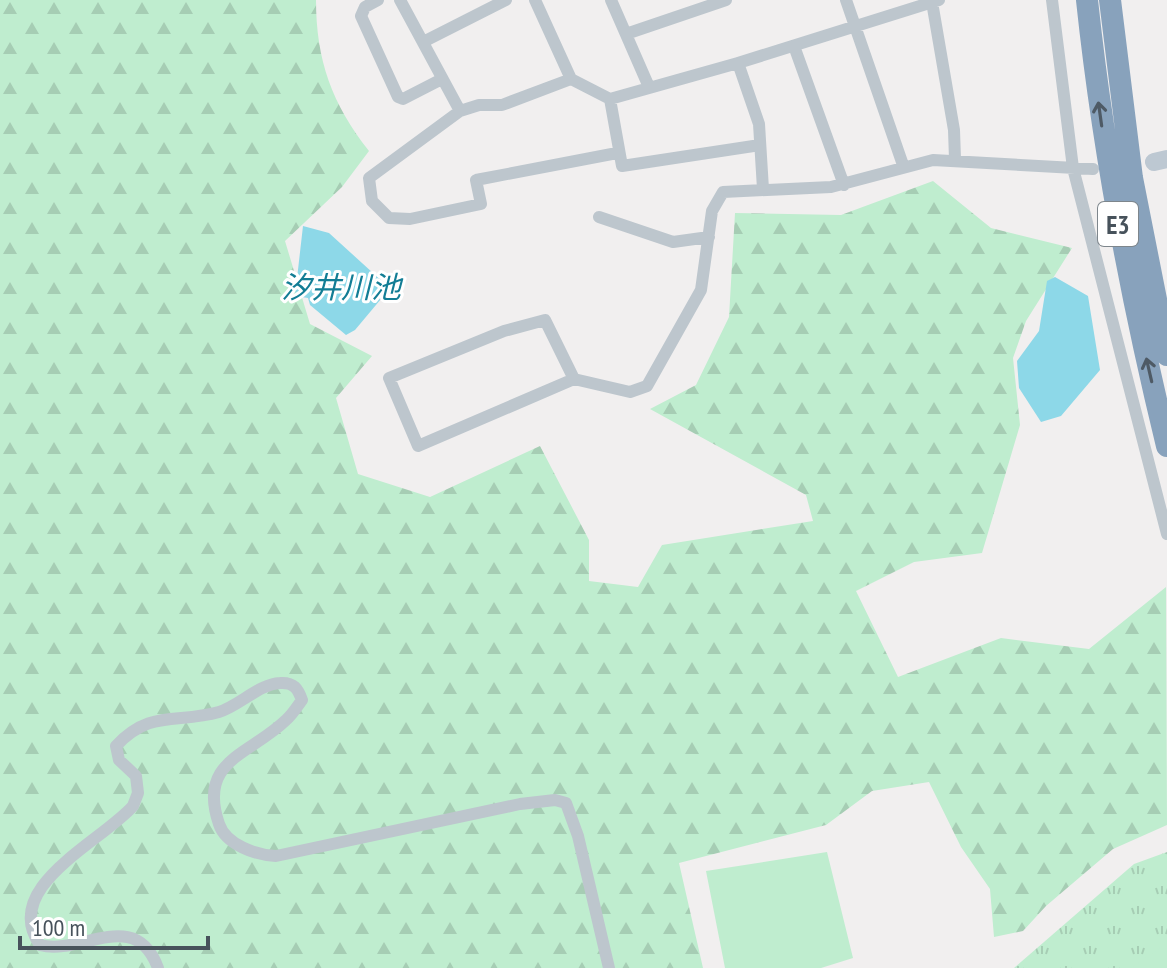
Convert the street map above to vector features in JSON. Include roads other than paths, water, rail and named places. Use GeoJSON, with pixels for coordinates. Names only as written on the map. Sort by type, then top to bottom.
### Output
{"type":"FeatureCollection","features":[{"type":"Feature","properties":{"kind":"highway","name":"E3"},"geometry":{"type":"LineString","coordinates":[[1087,0],[1110,183],[1126,272],[1167,446]]}},
{"type":"Feature","properties":{"kind":"highway","name":"E3"},"geometry":{"type":"LineString","coordinates":[[1110,0],[1132,178],[1167,355]]}},
{"type":"Feature","properties":{"kind":"highway"},"geometry":{"type":"LineString","coordinates":[[1118,0],[1125,86],[1148,270]]}},
{"type":"Feature","properties":{"kind":"street"},"geometry":{"type":"LineString","coordinates":[[378,0],[365,7],[361,16],[398,97],[403,99],[442,79]]}},
{"type":"Feature","properties":{"kind":"street"},"geometry":{"type":"LineString","coordinates":[[400,0],[460,111]]}},
{"type":"Feature","properties":{"kind":"street"},"geometry":{"type":"LineString","coordinates":[[423,42],[506,0]]}},
{"type":"Feature","properties":{"kind":"street"},"geometry":{"type":"LineString","coordinates":[[535,0],[571,79],[610,99],[936,1],[954,130],[955,159]]}},
{"type":"Feature","properties":{"kind":"street"},"geometry":{"type":"LineString","coordinates":[[611,0],[649,87]]}},
{"type":"Feature","properties":{"kind":"street"},"geometry":{"type":"LineString","coordinates":[[626,34],[726,0]]}},
{"type":"Feature","properties":{"kind":"street"},"geometry":{"type":"LineString","coordinates":[[846,0],[903,165]]}},
{"type":"Feature","properties":{"kind":"street"},"geometry":{"type":"LineString","coordinates":[[1052,0],[1073,168],[1167,534]]}},
{"type":"Feature","properties":{"kind":"street"},"geometry":{"type":"LineString","coordinates":[[794,46],[844,185]]}},
{"type":"Feature","properties":{"kind":"street"},"geometry":{"type":"LineString","coordinates":[[738,63],[759,124],[763,189]]}},
{"type":"Feature","properties":{"kind":"street"},"geometry":{"type":"LineString","coordinates":[[571,79],[502,105],[479,105],[460,111],[369,178],[372,201],[389,218],[410,219],[481,204],[476,180],[617,153]]}},
{"type":"Feature","properties":{"kind":"street"},"geometry":{"type":"LineString","coordinates":[[610,99],[617,153],[622,166],[760,145]]}},
{"type":"Feature","properties":{"kind":"street"},"geometry":{"type":"LineString","coordinates":[[574,379],[545,320],[504,331],[389,378],[418,446],[574,379],[630,392],[647,386],[701,290],[712,211],[723,192],[844,185],[903,165],[955,159],[1093,169]]}},
{"type":"Feature","properties":{"kind":"street"},"geometry":{"type":"LineString","coordinates":[[599,217],[673,242],[709,237]]}},
{"type":"Feature","properties":{"kind":"street"},"geometry":{"type":"LineString","coordinates":[[158,968],[152,953],[122,936],[86,940],[70,948],[40,945],[27,918],[34,893],[133,806],[138,793],[136,776],[119,760],[116,746],[131,729],[166,718],[221,711],[277,682],[290,683],[297,688],[302,700],[288,719],[225,763],[214,785],[213,808],[221,831],[241,847],[263,855],[308,850],[520,804],[555,800],[566,803],[576,826],[609,968]]}},
{"type":"Feature","properties":{"kind":"water","name":"汐井川池"},"geometry":{"type":"Polygon","coordinates":[[[303,226],[329,233],[384,283],[386,293],[355,330],[346,335],[310,305],[308,298],[295,296],[303,226]]]}},
{"type":"Feature","properties":{"kind":"water"},"geometry":{"type":"Polygon","coordinates":[[[1055,277],[1088,296],[1100,370],[1061,416],[1041,422],[1019,388],[1017,361],[1039,331],[1047,281],[1055,277]]]}}]}
